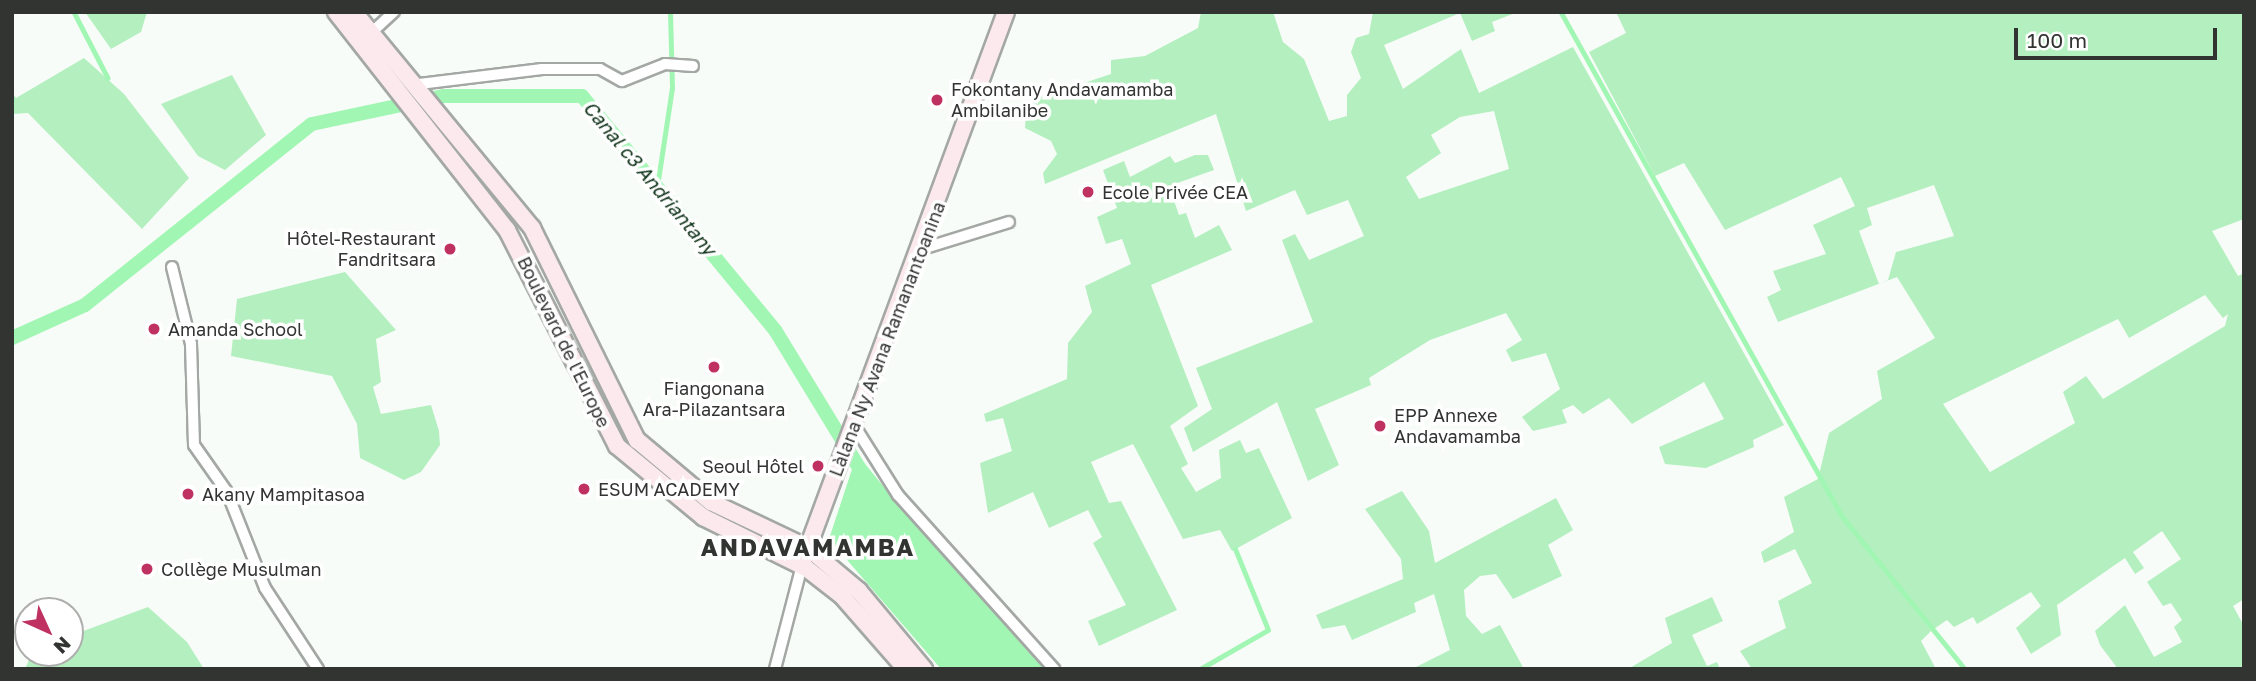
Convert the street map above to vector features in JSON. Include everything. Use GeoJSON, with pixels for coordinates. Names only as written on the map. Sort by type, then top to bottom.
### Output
{"type":"FeatureCollection","features":[{"type":"Feature","properties":{"kind":"street","name":"Boulevard de l'Europe"},"geometry":{"type":"LineString","coordinates":[[337,12],[391,88],[507,230],[617,446],[703,517],[802,565],[842,596],[906,669]]}},
{"type":"Feature","properties":{"kind":"street","name":"Boulevard de l'Europe"},"geometry":{"type":"LineString","coordinates":[[354,12],[440,123],[532,228],[637,440],[711,502],[808,548],[859,592],[924,669]]}},
{"type":"Feature","properties":{"kind":"street"},"geometry":{"type":"LineString","coordinates":[[370,34],[394,12]]}},
{"type":"Feature","properties":{"kind":"street","name":"Làlana Ny Avana Ramanantoanina"},"geometry":{"type":"LineString","coordinates":[[775,669],[802,565],[827,496],[857,430],[1006,12]]}},
{"type":"Feature","properties":{"kind":"street"},"geometry":{"type":"LineString","coordinates":[[413,87],[542,69],[600,69],[622,81],[669,65],[688,66]]}},
{"type":"Feature","properties":{"kind":"street"},"geometry":{"type":"LineString","coordinates":[[922,249],[1009,222]]}},
{"type":"Feature","properties":{"kind":"street"},"geometry":{"type":"LineString","coordinates":[[172,267],[191,344],[188,415],[194,445],[227,492],[265,588],[318,669]]}},
{"type":"Feature","properties":{"kind":"street"},"geometry":{"type":"LineString","coordinates":[[857,430],[898,495],[1054,669]]}},
{"type":"Feature","properties":{"kind":"shaded area"},"geometry":{"type":"Polygon","coordinates":[[[85,12],[147,12],[141,32],[111,49],[85,12]]]}},
{"type":"Feature","properties":{"kind":"shaded area"},"geometry":{"type":"Polygon","coordinates":[[[1201,12],[1273,12],[1283,42],[1304,59],[1329,121],[1347,116],[1347,95],[1361,78],[1351,52],[1356,38],[1369,34],[1373,12],[1515,13],[1492,22],[1495,31],[1472,41],[1460,13],[1384,45],[1403,89],[1461,49],[1479,93],[1573,47],[1784,425],[1753,440],[1754,447],[1706,468],[1665,464],[1659,447],[1724,419],[1704,382],[1632,424],[1609,398],[1583,414],[1573,405],[1562,410],[1567,423],[1533,431],[1522,417],[1560,389],[1546,353],[1512,362],[1506,350],[1522,340],[1506,313],[1430,340],[1369,378],[1371,385],[1315,409],[1339,465],[1308,481],[1277,402],[1193,452],[1184,428],[1212,409],[1196,368],[1313,322],[1282,240],[1295,234],[1309,260],[1364,236],[1348,200],[1307,215],[1295,190],[1246,211],[1216,114],[1045,184],[1043,173],[1057,154],[1051,141],[1025,128],[1027,102],[1111,74],[1111,60],[1145,56],[1198,28],[1201,12]],[[1494,111],[1460,117],[1431,135],[1441,153],[1406,177],[1419,199],[1509,169],[1494,111]]]}},
{"type":"Feature","properties":{"kind":"shaded area"},"geometry":{"type":"Polygon","coordinates":[[[1616,12],[2244,12],[2244,219],[2212,231],[2238,276],[2244,273],[2244,599],[2233,606],[2244,626],[2244,669],[2118,669],[2100,645],[2095,631],[2125,605],[2154,657],[2182,642],[2174,627],[2182,620],[2171,603],[2163,606],[2147,582],[2181,559],[2162,531],[2133,552],[2144,568],[2135,574],[2125,558],[2057,605],[2061,635],[2031,654],[2016,628],[2041,606],[2031,592],[1977,624],[1973,617],[1954,627],[1947,620],[1934,629],[1872,556],[1931,631],[1921,641],[1936,669],[1752,669],[1740,651],[1786,628],[1778,601],[1812,583],[1795,549],[1764,563],[1761,552],[1794,532],[1784,497],[1818,479],[1829,433],[1882,399],[1877,371],[1935,338],[1897,277],[1882,283],[1888,280],[1896,252],[1954,236],[1934,185],[1867,208],[1872,225],[1859,231],[1879,284],[1778,322],[1767,297],[1781,290],[1773,271],[1826,254],[1813,225],[1855,206],[1841,177],[1725,230],[1684,163],[1655,176],[1589,52],[1626,33],[1616,12]],[[2205,295],[2129,338],[2118,319],[1943,404],[1990,472],[2075,423],[2063,392],[2086,376],[2103,399],[2225,326],[2228,314],[2223,318],[2205,295]]]}},
{"type":"Feature","properties":{"kind":"shaded area"},"geometry":{"type":"Polygon","coordinates":[[[84,58],[124,94],[189,178],[142,229],[28,113],[12,114],[12,93],[16,98],[84,58]]]}},
{"type":"Feature","properties":{"kind":"shaded area"},"geometry":{"type":"Polygon","coordinates":[[[232,75],[266,135],[225,170],[198,156],[161,104],[232,75]]]}},
{"type":"Feature","properties":{"kind":"shaded area"},"geometry":{"type":"Polygon","coordinates":[[[1195,155],[1208,155],[1214,170],[1169,186],[1179,215],[1186,213],[1195,238],[1219,225],[1232,250],[1151,285],[1198,406],[1170,426],[1188,464],[1181,468],[1196,492],[1221,478],[1219,450],[1240,440],[1246,453],[1259,448],[1292,518],[1232,551],[1220,530],[1183,539],[1133,444],[1091,462],[1109,503],[1121,501],[1177,610],[1099,646],[1088,621],[1126,605],[1093,543],[1102,537],[1088,510],[1049,528],[1033,492],[988,513],[980,463],[1012,451],[1003,418],[986,422],[984,414],[1067,379],[1068,343],[1092,312],[1085,286],[1131,264],[1122,239],[1106,244],[1097,217],[1117,208],[1103,170],[1124,161],[1130,177],[1170,156],[1175,163],[1195,155]]]}},
{"type":"Feature","properties":{"kind":"shaded area"},"geometry":{"type":"Polygon","coordinates":[[[345,272],[396,330],[376,339],[381,382],[373,387],[381,414],[431,405],[439,431],[440,445],[421,472],[404,480],[360,458],[357,424],[332,376],[231,356],[237,299],[345,272]]]}},
{"type":"Feature","properties":{"kind":"shaded area"},"geometry":{"type":"Polygon","coordinates":[[[857,454],[906,514],[1044,669],[941,669],[829,539],[857,454]]]}},
{"type":"Feature","properties":{"kind":"shaded area"},"geometry":{"type":"Polygon","coordinates":[[[1402,491],[1429,531],[1435,563],[1556,498],[1573,530],[1548,545],[1562,576],[1513,599],[1496,574],[1480,576],[1464,590],[1466,616],[1482,634],[1500,625],[1524,669],[1412,669],[1450,650],[1434,594],[1414,603],[1416,612],[1352,640],[1345,625],[1322,629],[1316,615],[1403,579],[1401,559],[1365,509],[1402,491]]]}},
{"type":"Feature","properties":{"kind":"shaded area"},"geometry":{"type":"Polygon","coordinates":[[[1712,597],[1723,621],[1692,635],[1707,666],[1717,662],[1720,669],[1628,669],[1672,643],[1665,618],[1712,597]]]}},
{"type":"Feature","properties":{"kind":"shaded area"},"geometry":{"type":"Polygon","coordinates":[[[148,607],[187,642],[204,669],[25,669],[84,667],[84,631],[148,607]]]}},
{"type":"Feature","properties":{"kind":"waterway"},"geometry":{"type":"LineString","coordinates":[[74,12],[108,78]]}},
{"type":"Feature","properties":{"kind":"waterway"},"geometry":{"type":"LineString","coordinates":[[657,187],[672,88],[670,12]]}},
{"type":"Feature","properties":{"kind":"waterway"},"geometry":{"type":"LineString","coordinates":[[1561,12],[1842,516],[1965,669]]}},
{"type":"Feature","properties":{"kind":"waterway","name":"Canal c3 Andriantany"},"geometry":{"type":"LineString","coordinates":[[12,338],[85,305],[312,124],[444,96],[582,96],[775,330],[863,474]]}},
{"type":"Feature","properties":{"kind":"waterway"},"geometry":{"type":"LineString","coordinates":[[1200,669],[1268,630],[1235,549]]}},
{"type":"Feature","properties":{"kind":"place","name":"Fokontany Andavamamba Ambilanibe"},"geometry":{"type":"Point","coordinates":[937,100]}},
{"type":"Feature","properties":{"kind":"place","name":"Ecole Privée CEA"},"geometry":{"type":"Point","coordinates":[1088,192]}},
{"type":"Feature","properties":{"kind":"place","name":"Hôtel-Restaurant Fandritsara"},"geometry":{"type":"Point","coordinates":[450,249]}},
{"type":"Feature","properties":{"kind":"place","name":"Amanda School"},"geometry":{"type":"Point","coordinates":[154,329]}},
{"type":"Feature","properties":{"kind":"place","name":"Fiangonana Ara-Pilazantsara"},"geometry":{"type":"Point","coordinates":[714,367]}},
{"type":"Feature","properties":{"kind":"place","name":"EPP Annexe Andavamamba"},"geometry":{"type":"Point","coordinates":[1380,426]}},
{"type":"Feature","properties":{"kind":"place","name":"Seoul Hôtel"},"geometry":{"type":"Point","coordinates":[818,466]}},
{"type":"Feature","properties":{"kind":"place","name":"ESUM ACADEMY"},"geometry":{"type":"Point","coordinates":[584,489]}},
{"type":"Feature","properties":{"kind":"place","name":"Akany Mampitasoa"},"geometry":{"type":"Point","coordinates":[188,494]}},
{"type":"Feature","properties":{"kind":"place","name":"Collège Musulman"},"geometry":{"type":"Point","coordinates":[147,569]}},
{"type":"Feature","properties":{"kind":"district","name":"ANDAVAMAMBA"},"geometry":{"type":"Point","coordinates":[808,547]}}]}
